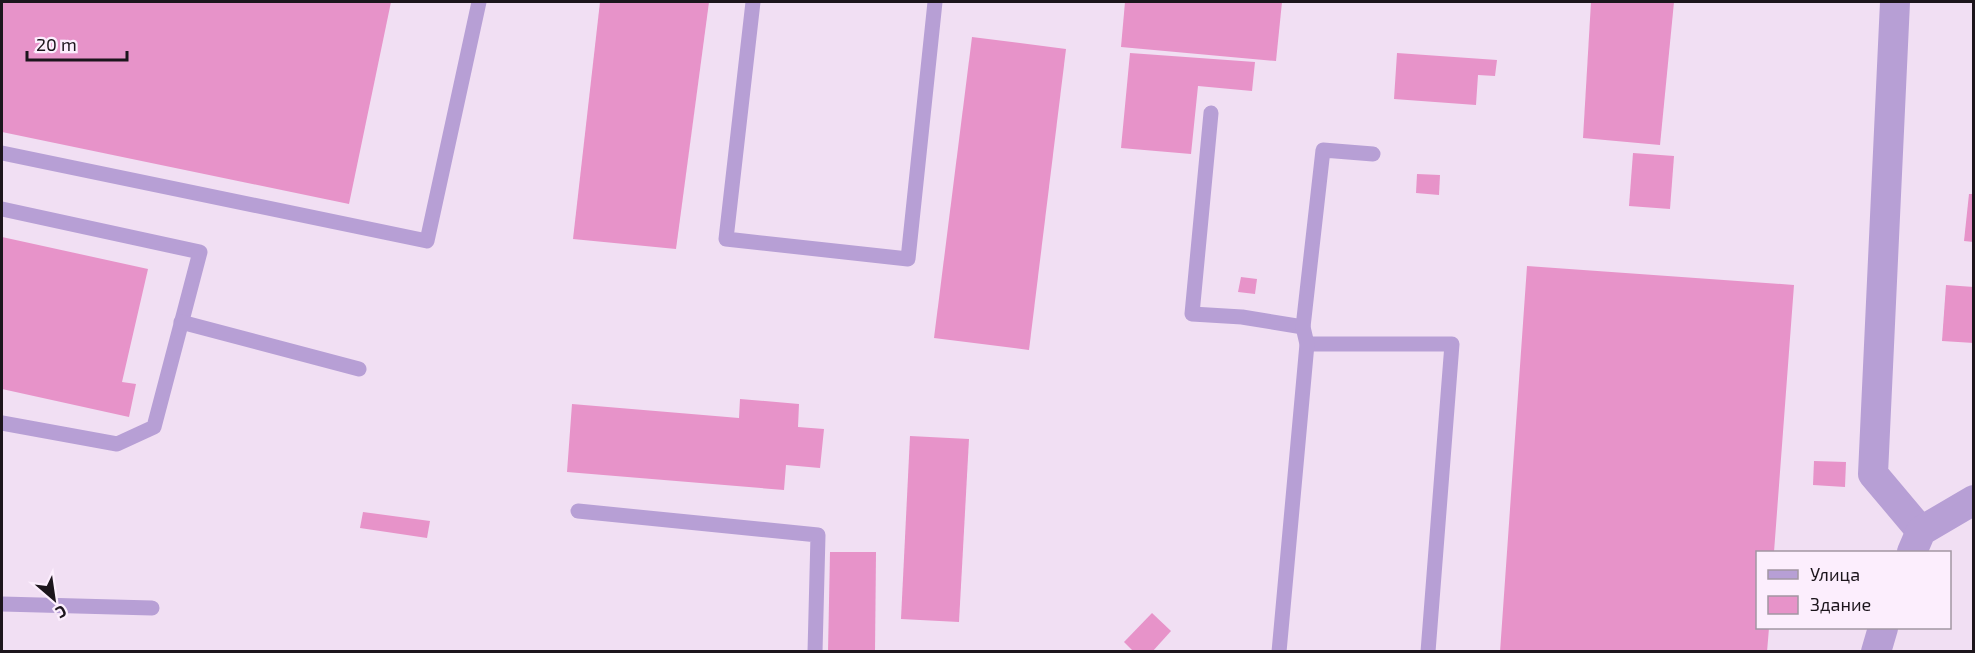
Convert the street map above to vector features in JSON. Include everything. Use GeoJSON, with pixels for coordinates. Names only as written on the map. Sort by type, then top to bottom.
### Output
{"type":"FeatureCollection","features":[{"type":"Feature","properties":{"kind":"street"},"geometry":{"type":"LineString","coordinates":[[1895,2],[1874,474],[1916,542],[1974,500]]}},
{"type":"Feature","properties":{"kind":"street"},"geometry":{"type":"LineString","coordinates":[[1876,651],[1882,629]]}},
{"type":"Feature","properties":{"kind":"lane"},"geometry":{"type":"LineString","coordinates":[[2,153],[427,241],[479,2]]}},
{"type":"Feature","properties":{"kind":"lane"},"geometry":{"type":"LineString","coordinates":[[753,2],[726,239],[908,259],[935,2]]}},
{"type":"Feature","properties":{"kind":"lane"},"geometry":{"type":"LineString","coordinates":[[1211,113],[1192,314],[1242,317],[1303,327]]}},
{"type":"Feature","properties":{"kind":"lane"},"geometry":{"type":"LineString","coordinates":[[1279,651],[1307,344],[1303,327],[1323,150],[1372,154]]}},
{"type":"Feature","properties":{"kind":"lane"},"geometry":{"type":"LineString","coordinates":[[2,208],[200,252],[154,427],[117,444],[2,423]]}},
{"type":"Feature","properties":{"kind":"lane"},"geometry":{"type":"LineString","coordinates":[[182,322],[359,369]]}},
{"type":"Feature","properties":{"kind":"lane"},"geometry":{"type":"LineString","coordinates":[[1307,344],[1452,344],[1428,651]]}},
{"type":"Feature","properties":{"kind":"lane"},"geometry":{"type":"LineString","coordinates":[[578,511],[818,535],[815,651]]}},
{"type":"Feature","properties":{"kind":"lane"},"geometry":{"type":"LineString","coordinates":[[2,604],[153,608]]}},
{"type":"Feature","properties":{"kind":"building"},"geometry":{"type":"Polygon","coordinates":[[[2,2],[391,2],[349,204],[2,132],[2,2]]]}},
{"type":"Feature","properties":{"kind":"building"},"geometry":{"type":"Polygon","coordinates":[[[600,2],[709,2],[676,249],[573,239],[600,2]]]}},
{"type":"Feature","properties":{"kind":"building"},"geometry":{"type":"Polygon","coordinates":[[[1125,2],[1282,2],[1276,61],[1121,47],[1125,2]]]}},
{"type":"Feature","properties":{"kind":"building"},"geometry":{"type":"Polygon","coordinates":[[[1591,2],[1674,2],[1660,145],[1583,138],[1591,2]]]}},
{"type":"Feature","properties":{"kind":"building"},"geometry":{"type":"Polygon","coordinates":[[[972,37],[1066,49],[1029,350],[934,338],[972,37]]]}},
{"type":"Feature","properties":{"kind":"building"},"geometry":{"type":"Polygon","coordinates":[[[1130,53],[1255,62],[1252,91],[1198,86],[1191,154],[1121,148],[1130,53]]]}},
{"type":"Feature","properties":{"kind":"building"},"geometry":{"type":"Polygon","coordinates":[[[1397,53],[1497,60],[1495,76],[1478,75],[1476,105],[1394,99],[1397,53]]]}},
{"type":"Feature","properties":{"kind":"building"},"geometry":{"type":"Polygon","coordinates":[[[1633,153],[1674,156],[1670,209],[1629,206],[1633,153]]]}},
{"type":"Feature","properties":{"kind":"building"},"geometry":{"type":"Polygon","coordinates":[[[1417,174],[1440,175],[1439,195],[1416,193],[1417,174]]]}},
{"type":"Feature","properties":{"kind":"building"},"geometry":{"type":"Polygon","coordinates":[[[1969,194],[1974,194],[1974,242],[1964,241],[1969,194]]]}},
{"type":"Feature","properties":{"kind":"building"},"geometry":{"type":"Polygon","coordinates":[[[2,237],[148,269],[122,382],[136,384],[129,417],[2,389],[2,237]]]}},
{"type":"Feature","properties":{"kind":"building"},"geometry":{"type":"Polygon","coordinates":[[[1527,266],[1794,285],[1774,551],[1756,551],[1756,629],[1769,629],[1767,652],[1500,652],[1527,266]]]}},
{"type":"Feature","properties":{"kind":"building"},"geometry":{"type":"Polygon","coordinates":[[[1241,277],[1257,279],[1255,294],[1238,292],[1241,277]]]}},
{"type":"Feature","properties":{"kind":"building"},"geometry":{"type":"Polygon","coordinates":[[[1946,285],[1974,287],[1974,343],[1942,341],[1946,285]]]}},
{"type":"Feature","properties":{"kind":"building"},"geometry":{"type":"Polygon","coordinates":[[[740,399],[799,404],[798,427],[824,429],[820,468],[786,465],[784,490],[567,472],[572,404],[739,418],[740,399]]]}},
{"type":"Feature","properties":{"kind":"building"},"geometry":{"type":"Polygon","coordinates":[[[910,436],[969,439],[959,622],[901,619],[910,436]]]}},
{"type":"Feature","properties":{"kind":"building"},"geometry":{"type":"Polygon","coordinates":[[[1814,461],[1846,462],[1845,487],[1813,485],[1814,461]]]}},
{"type":"Feature","properties":{"kind":"building"},"geometry":{"type":"Polygon","coordinates":[[[363,512],[430,521],[427,538],[360,528],[363,512]]]}},
{"type":"Feature","properties":{"kind":"building"},"geometry":{"type":"Polygon","coordinates":[[[830,552],[876,552],[875,652],[828,652],[830,552]]]}},
{"type":"Feature","properties":{"kind":"building"},"geometry":{"type":"Polygon","coordinates":[[[1152,613],[1171,631],[1152,652],[1134,652],[1124,642],[1152,613]]]}}]}
